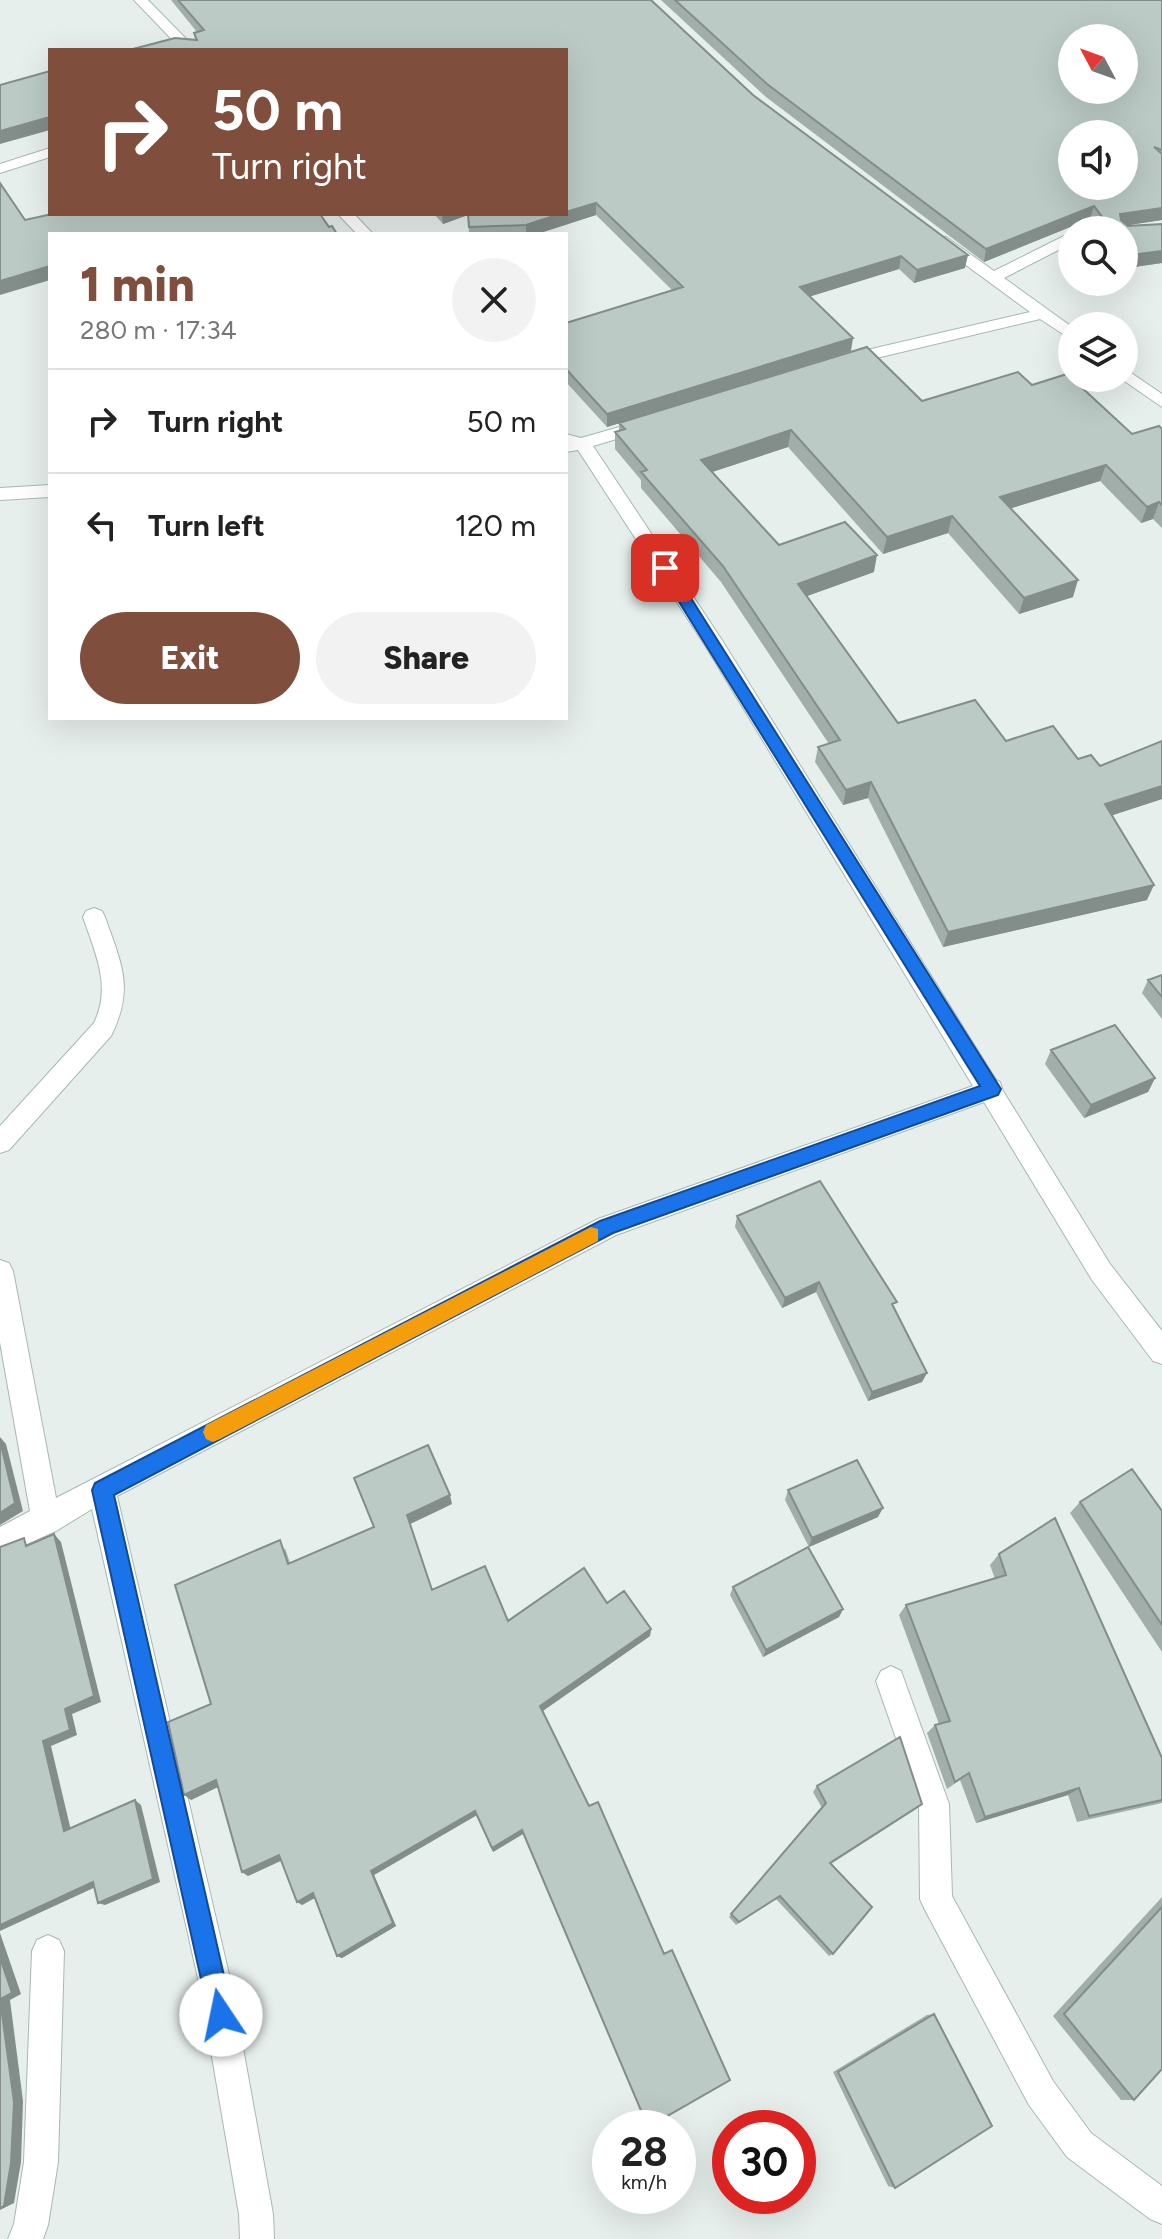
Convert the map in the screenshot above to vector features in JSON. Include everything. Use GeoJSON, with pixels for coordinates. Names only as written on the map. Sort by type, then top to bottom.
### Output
{"type":"FeatureCollection","features":[{"type":"Feature","properties":{"kind":"street"},"geometry":{"type":"LineString","coordinates":[[141,0],[188,48]]}},
{"type":"Feature","properties":{"kind":"street"},"geometry":{"type":"LineString","coordinates":[[0,169],[48,153]]}},
{"type":"Feature","properties":{"kind":"street"},"geometry":{"type":"LineString","coordinates":[[348,216],[363,232]]}},
{"type":"Feature","properties":{"kind":"street"},"geometry":{"type":"LineString","coordinates":[[930,232],[1058,325]]}},
{"type":"Feature","properties":{"kind":"street"},"geometry":{"type":"LineString","coordinates":[[991,279],[1058,244]]}},
{"type":"Feature","properties":{"kind":"street"},"geometry":{"type":"LineString","coordinates":[[823,367],[881,350],[1043,314]]}},
{"type":"Feature","properties":{"kind":"street"},"geometry":{"type":"LineString","coordinates":[[1138,384],[1162,402]]}},
{"type":"Feature","properties":{"kind":"street"},"geometry":{"type":"LineString","coordinates":[[668,417],[572,444],[713,642],[992,1089],[1101,1272],[1162,1352]]}},
{"type":"Feature","properties":{"kind":"street"},"geometry":{"type":"LineString","coordinates":[[0,494],[48,491]]}},
{"type":"Feature","properties":{"kind":"street"},"geometry":{"type":"LineString","coordinates":[[0,1143],[103,1029],[115,1007],[117,986],[94,917]]}},
{"type":"Feature","properties":{"kind":"street"},"geometry":{"type":"LineString","coordinates":[[0,1542],[46,1521],[607,1227],[992,1089]]}},
{"type":"Feature","properties":{"kind":"street"},"geometry":{"type":"LineString","coordinates":[[0,1271],[46,1521]]}},
{"type":"Feature","properties":{"kind":"street"},"geometry":{"type":"LineString","coordinates":[[102,1490],[216,1987],[256,2214],[257,2239]]}},
{"type":"Feature","properties":{"kind":"street"},"geometry":{"type":"LineString","coordinates":[[891,1681],[934,1804],[936,1899],[1041,2093],[1079,2145],[1162,2207]]}},
{"type":"Feature","properties":{"kind":"street"},"geometry":{"type":"LineString","coordinates":[[25,2239],[31,2225],[41,2162],[48,1951]]}},
{"type":"Feature","properties":{"kind":"building"},"geometry":{"type":"Polygon","coordinates":[[[178,0],[651,0],[753,95],[968,255],[917,270],[901,256],[800,287],[853,338],[607,414],[568,371],[568,322],[683,287],[596,203],[568,211],[568,48],[137,48],[175,38],[197,40],[194,33],[204,30],[178,0]]]}},
{"type":"Feature","properties":{"kind":"building"},"geometry":{"type":"Polygon","coordinates":[[[675,0],[1162,0],[1162,150],[1154,147],[1162,154],[1162,208],[1120,216],[1102,216],[1094,206],[1069,216],[1058,216],[1058,220],[986,249],[767,84],[675,0]]]}},
{"type":"Feature","properties":{"kind":"building"},"geometry":{"type":"Polygon","coordinates":[[[48,72],[48,118],[0,131],[0,85],[48,72]]]}},
{"type":"Feature","properties":{"kind":"building"},"geometry":{"type":"Polygon","coordinates":[[[0,183],[25,220],[48,215],[321,216],[336,232],[48,232],[48,267],[0,281],[0,183]]]}},
{"type":"Feature","properties":{"kind":"building"},"geometry":{"type":"Polygon","coordinates":[[[468,216],[554,216],[526,225],[469,227],[468,216]]]}},
{"type":"Feature","properties":{"kind":"building"},"geometry":{"type":"Polygon","coordinates":[[[1162,224],[1162,251],[1138,254],[1138,225],[1162,224]]]}},
{"type":"Feature","properties":{"kind":"building"},"geometry":{"type":"Polygon","coordinates":[[[867,347],[922,401],[1018,372],[1032,385],[1058,377],[1058,392],[1086,392],[1132,434],[1159,426],[1162,429],[1162,505],[1159,502],[1147,507],[1106,465],[1000,497],[1078,580],[1024,598],[952,516],[887,537],[791,430],[701,460],[779,545],[845,522],[877,555],[798,584],[898,723],[975,700],[1006,741],[1053,726],[1078,759],[1091,755],[1100,766],[1162,741],[1162,786],[1105,804],[1154,885],[948,932],[871,782],[846,790],[818,747],[840,740],[723,566],[641,472],[647,470],[615,432],[625,429],[619,423],[867,347]]]}},
{"type":"Feature","properties":{"kind":"building"},"geometry":{"type":"Polygon","coordinates":[[[1162,975],[1162,997],[1148,980],[1162,975]]]}},
{"type":"Feature","properties":{"kind":"building"},"geometry":{"type":"Polygon","coordinates":[[[1115,1025],[1155,1078],[1091,1105],[1051,1050],[1115,1025]]]}},
{"type":"Feature","properties":{"kind":"building"},"geometry":{"type":"Polygon","coordinates":[[[820,1181],[897,1302],[892,1304],[927,1373],[872,1392],[819,1282],[785,1298],[737,1216],[820,1181]]]}},
{"type":"Feature","properties":{"kind":"building"},"geometry":{"type":"Polygon","coordinates":[[[0,1441],[15,1503],[0,1513],[0,1441]]]}},
{"type":"Feature","properties":{"kind":"building"},"geometry":{"type":"Polygon","coordinates":[[[428,1445],[450,1495],[407,1515],[432,1590],[485,1566],[508,1621],[584,1568],[607,1603],[624,1591],[651,1629],[540,1706],[589,1806],[598,1802],[664,1954],[672,1950],[730,2080],[678,2110],[641,2110],[522,1830],[492,1848],[475,1811],[371,1871],[393,1923],[337,1956],[313,1893],[297,1902],[279,1855],[242,1872],[216,1780],[184,1795],[168,1722],[211,1704],[175,1585],[280,1540],[288,1564],[374,1527],[354,1478],[428,1445]]]}},
{"type":"Feature","properties":{"kind":"building"},"geometry":{"type":"Polygon","coordinates":[[[857,1460],[883,1508],[812,1538],[788,1490],[857,1460]]]}},
{"type":"Feature","properties":{"kind":"building"},"geometry":{"type":"Polygon","coordinates":[[[1132,1469],[1162,1511],[1162,1625],[1080,1502],[1132,1469]]]}},
{"type":"Feature","properties":{"kind":"building"},"geometry":{"type":"Polygon","coordinates":[[[1055,1518],[1162,1758],[1162,1800],[1089,1816],[1079,1788],[985,1817],[969,1773],[955,1782],[935,1725],[950,1721],[906,1605],[1006,1575],[999,1554],[1055,1518]]]}},
{"type":"Feature","properties":{"kind":"building"},"geometry":{"type":"Polygon","coordinates":[[[54,1534],[94,1696],[65,1709],[70,1730],[43,1741],[64,1831],[135,1800],[153,1879],[98,1903],[93,1882],[0,1925],[0,1547],[24,1538],[26,1546],[54,1534]]]}},
{"type":"Feature","properties":{"kind":"building"},"geometry":{"type":"Polygon","coordinates":[[[808,1547],[843,1609],[766,1650],[733,1587],[808,1547]]]}},
{"type":"Feature","properties":{"kind":"building"},"geometry":{"type":"Polygon","coordinates":[[[900,1737],[922,1804],[830,1863],[872,1907],[833,1954],[780,1896],[739,1922],[731,1914],[826,1803],[817,1786],[900,1737]]]}},
{"type":"Feature","properties":{"kind":"building"},"geometry":{"type":"Polygon","coordinates":[[[1162,1907],[1162,2069],[1134,2100],[1064,2014],[1162,1907]]]}},
{"type":"Feature","properties":{"kind":"building"},"geometry":{"type":"Polygon","coordinates":[[[0,1958],[12,1993],[0,1999],[0,1958]]]}},
{"type":"Feature","properties":{"kind":"building"},"geometry":{"type":"Polygon","coordinates":[[[0,1999],[14,2102],[11,2163],[4,2206],[0,2208],[0,1999]]]}},
{"type":"Feature","properties":{"kind":"building"},"geometry":{"type":"Polygon","coordinates":[[[934,2014],[992,2126],[895,2188],[838,2072],[934,2014]]]}},
{"type":"Feature","properties":{"kind":"slow traffic"},"geometry":{"type":"LineString","coordinates":[[213,1432],[591,1235]]}},
{"type":"Feature","properties":{"kind":"route"},"geometry":{"type":"LineString","coordinates":[[221,2015],[102,1490],[607,1227],[992,1089],[665,568]]}}]}
